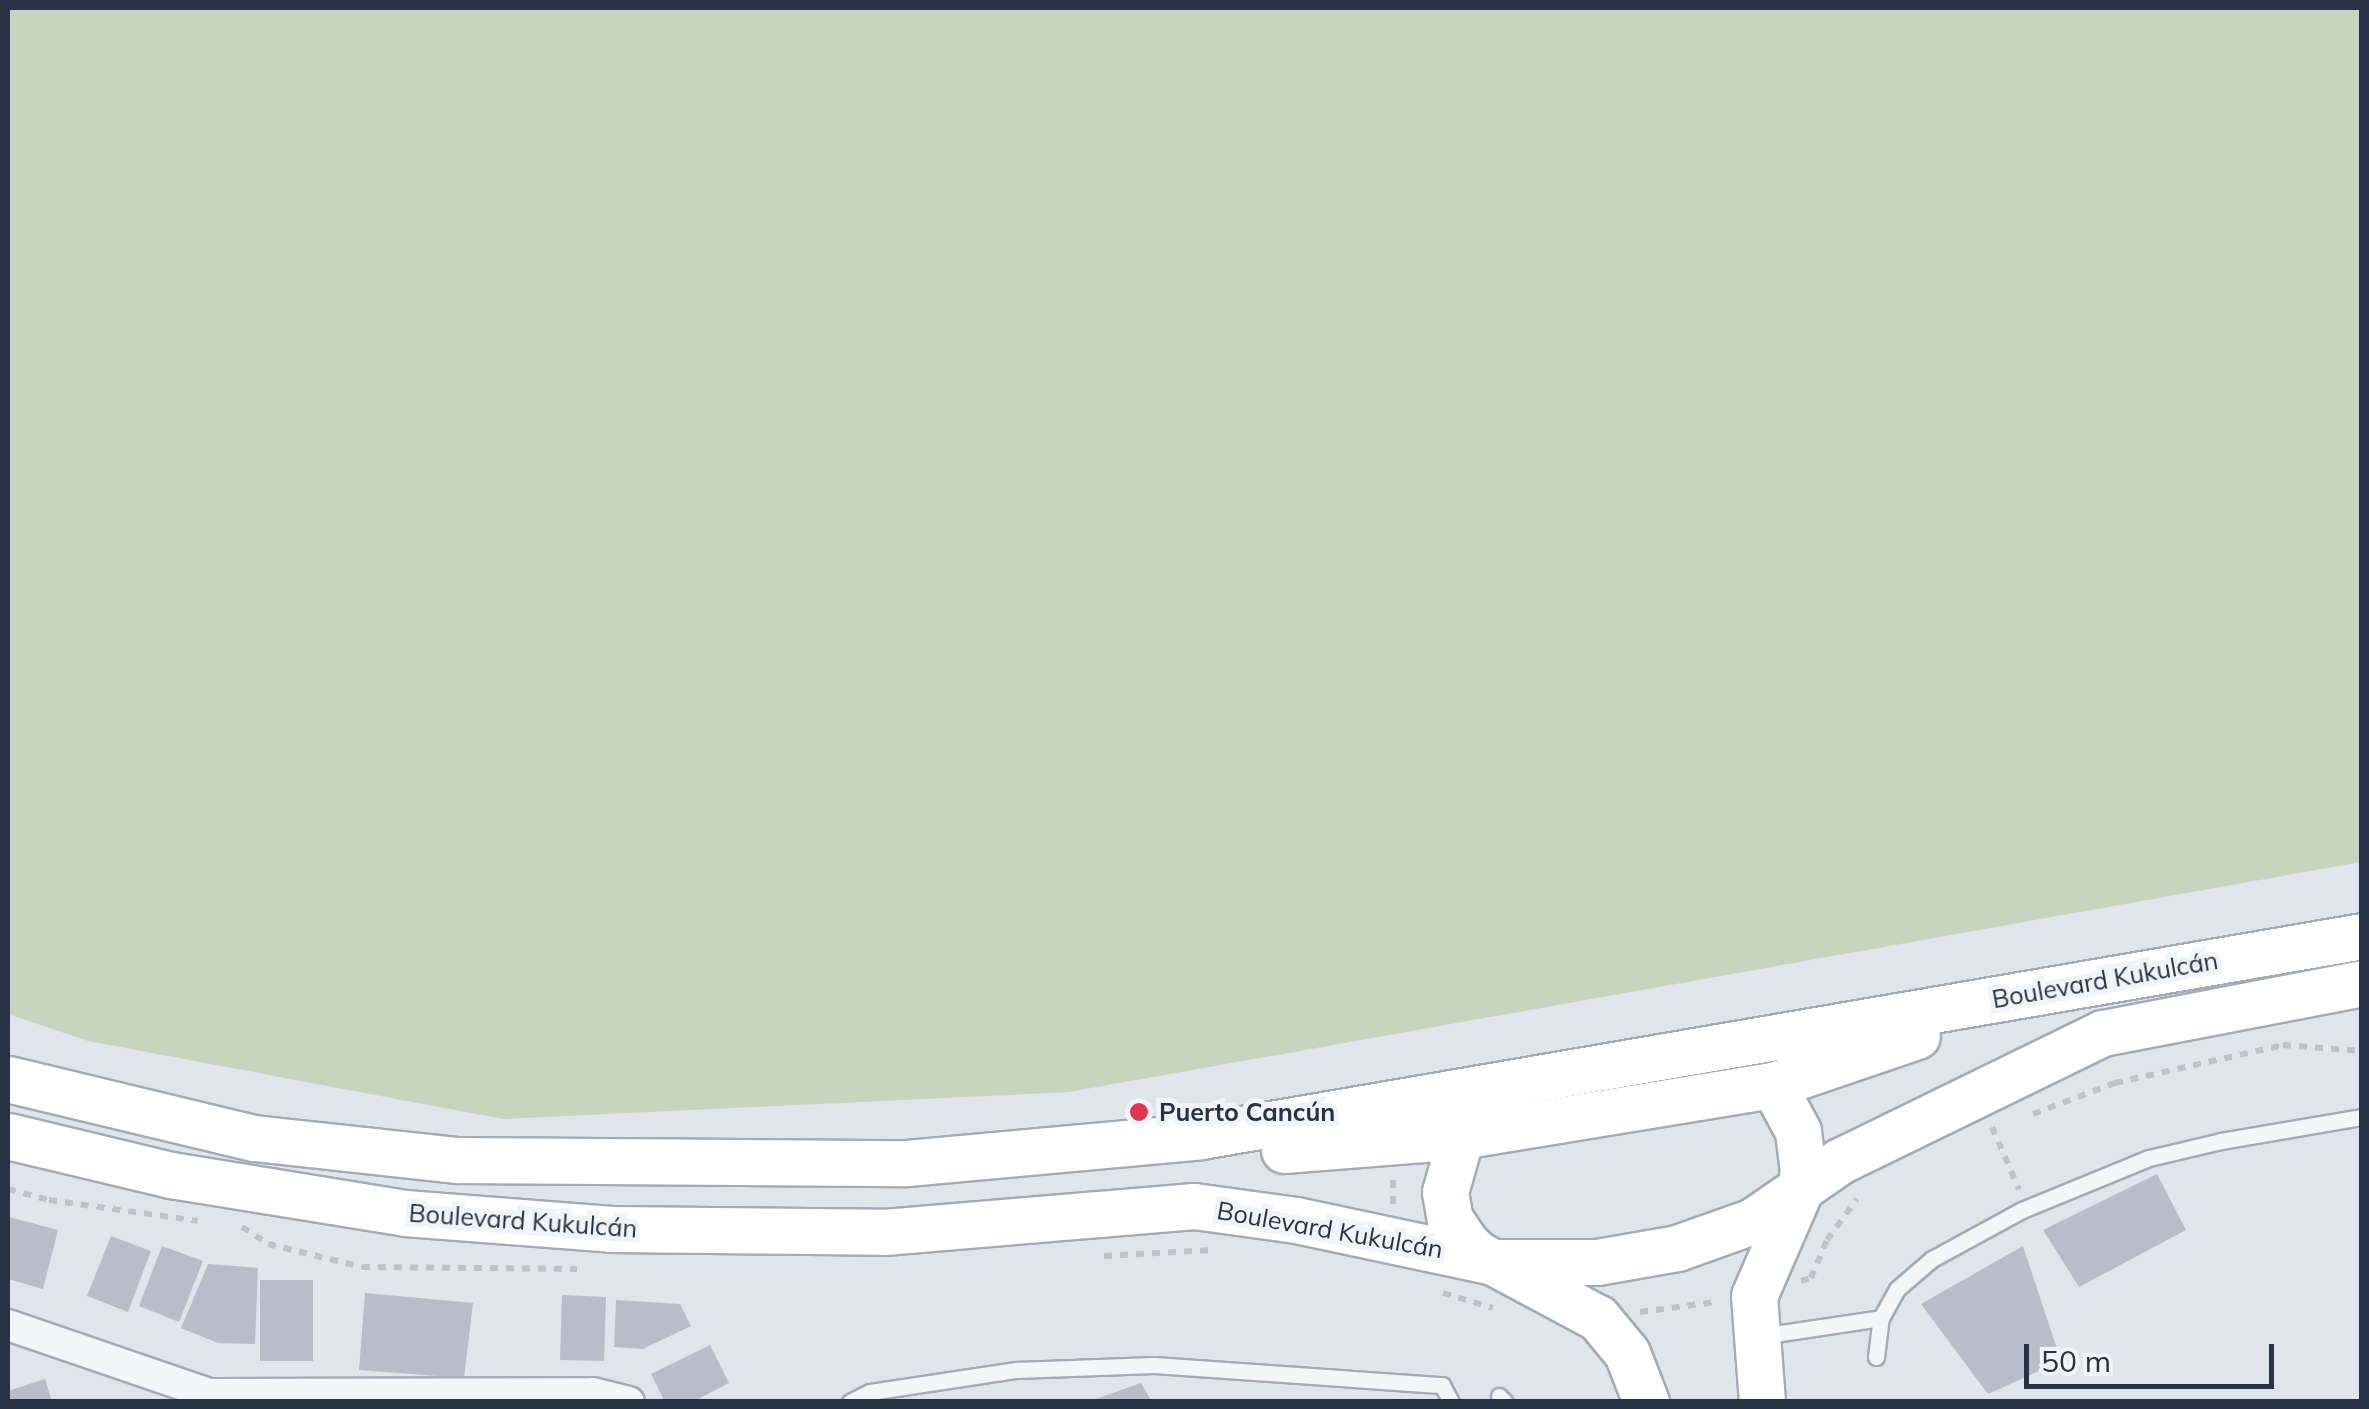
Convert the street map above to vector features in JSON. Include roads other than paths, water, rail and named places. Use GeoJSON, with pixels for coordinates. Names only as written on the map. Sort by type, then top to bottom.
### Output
{"type":"FeatureCollection","features":[{"type":"Feature","properties":{"kind":"main road","name":"Boulevard Kukulcán"},"geometry":{"type":"LineString","coordinates":[[8,1078],[254,1138],[458,1160],[906,1163],[1200,1136],[2362,936]]}},
{"type":"Feature","properties":{"kind":"main road","name":"Boulevard Kukulcán"},"geometry":{"type":"LineString","coordinates":[[8,1136],[171,1175],[405,1213],[611,1229],[884,1232],[1194,1206],[1296,1220],[1494,1262],[1596,1262],[1676,1248],[1753,1221],[1840,1160],[1989,1120],[2103,1033],[2362,983]]}},
{"type":"Feature","properties":{"kind":"main road"},"geometry":{"type":"LineString","coordinates":[[1200,1136],[1274,1151],[1461,1136],[1774,1084],[1917,1036],[1980,1002]]}},
{"type":"Feature","properties":{"kind":"main road"},"geometry":{"type":"LineString","coordinates":[[1762,1402],[1755,1317],[1800,1190],[1798,1131],[1774,1084]]}},
{"type":"Feature","properties":{"kind":"main road"},"geometry":{"type":"LineString","coordinates":[[1461,1136],[1446,1177],[1450,1218],[1466,1243],[1598,1318],[1626,1353],[1646,1402]]}},
{"type":"Feature","properties":{"kind":"street"},"geometry":{"type":"LineString","coordinates":[[8,1326],[210,1394],[313,1398],[592,1393],[629,1402]]}},
{"type":"Feature","properties":{"kind":"lane"},"geometry":{"type":"LineString","coordinates":[[1876,1357],[1881,1318],[1897,1289],[1932,1259],[2027,1208],[2121,1168],[2180,1150],[2362,1117]]}},
{"type":"Feature","properties":{"kind":"lane"},"geometry":{"type":"LineString","coordinates":[[1755,1317],[1881,1318]]}},
{"type":"Feature","properties":{"kind":"lane"},"geometry":{"type":"LineString","coordinates":[[850,1402],[870,1392],[1016,1370],[1154,1364],[1442,1384],[1451,1402]]}},
{"type":"Feature","properties":{"kind":"place","name":"Puerto Cancún"},"geometry":{"type":"Point","coordinates":[1139,1112]}}]}
